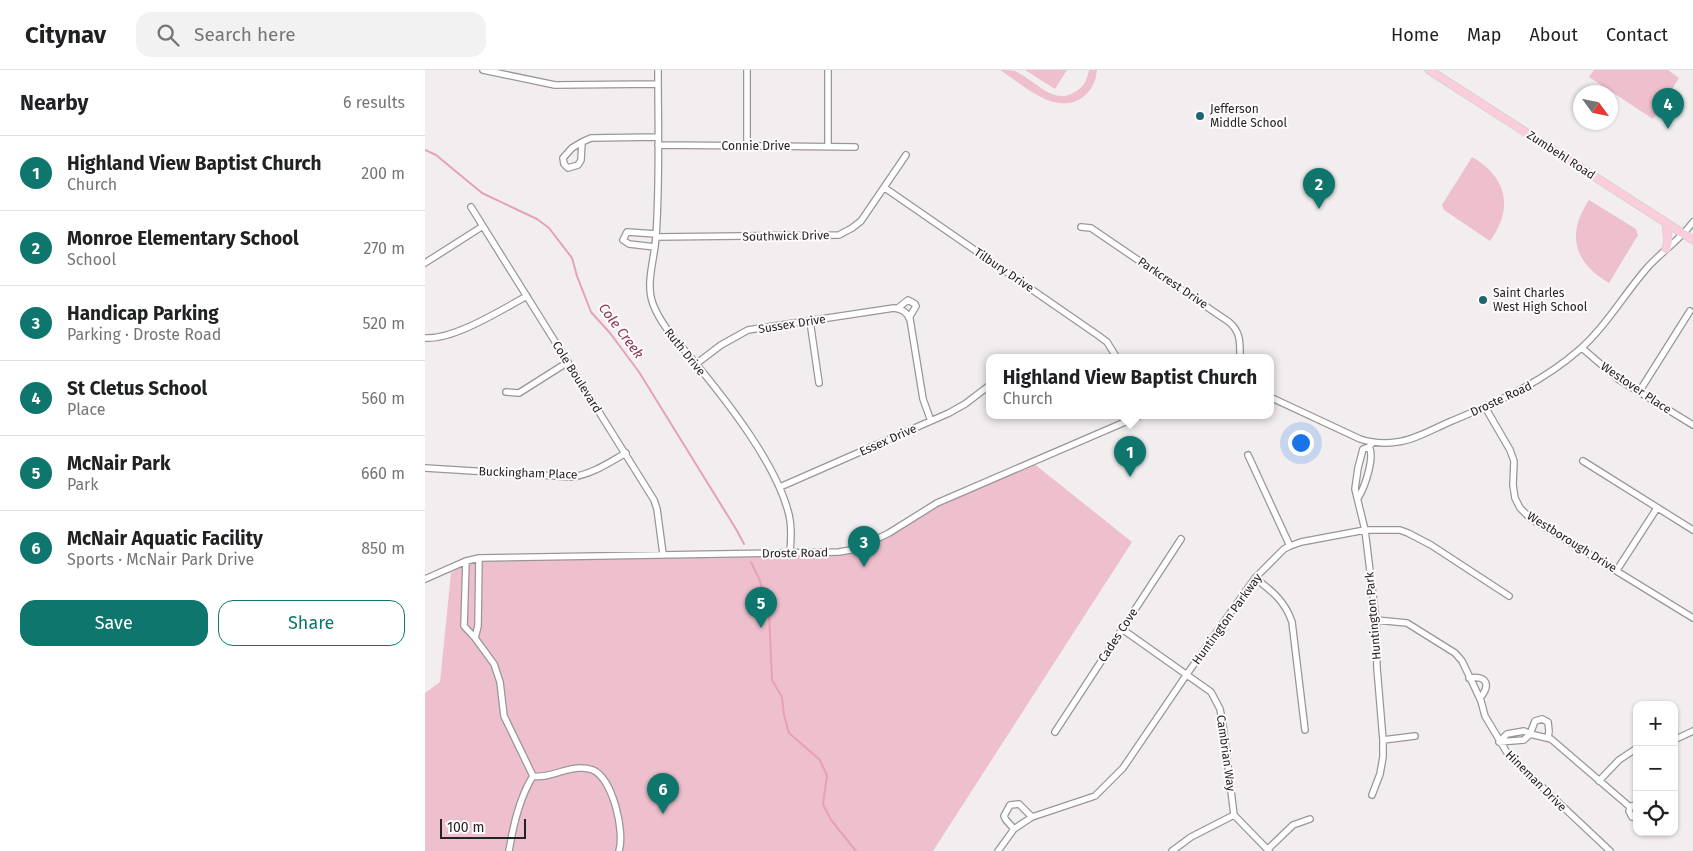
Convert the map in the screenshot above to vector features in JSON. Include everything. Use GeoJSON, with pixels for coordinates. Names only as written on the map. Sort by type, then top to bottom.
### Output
{"type":"FeatureCollection","features":[{"type":"Feature","properties":{"kind":"main road","name":"Zumbehl Road"},"geometry":{"type":"LineString","coordinates":[[1429,70],[1693,240]]}},
{"type":"Feature","properties":{"kind":"main road"},"geometry":{"type":"LineString","coordinates":[[1666,223],[1668,241],[1666,250]]}},
{"type":"Feature","properties":{"kind":"street"},"geometry":{"type":"LineString","coordinates":[[483,70],[501,72],[555,85],[658,84]]}},
{"type":"Feature","properties":{"kind":"street","name":"Ruth Drive"},"geometry":{"type":"LineString","coordinates":[[658,70],[656,236],[651,274],[652,302],[671,336],[696,364],[747,431],[780,487],[789,513],[790,553]]}},
{"type":"Feature","properties":{"kind":"street"},"geometry":{"type":"LineString","coordinates":[[747,70],[747,146]]}},
{"type":"Feature","properties":{"kind":"street"},"geometry":{"type":"LineString","coordinates":[[828,70],[828,146]]}},
{"type":"Feature","properties":{"kind":"street"},"geometry":{"type":"LineString","coordinates":[[582,142],[581,160],[575,167],[568,168],[564,164],[563,158],[572,148],[582,142],[591,138],[658,137]]}},
{"type":"Feature","properties":{"kind":"street","name":"Connie Drive"},"geometry":{"type":"LineString","coordinates":[[658,145],[855,147]]}},
{"type":"Feature","properties":{"kind":"street","name":"Southwick Drive"},"geometry":{"type":"LineString","coordinates":[[655,247],[629,244],[623,240],[627,232],[656,236],[839,235],[853,228],[861,221],[906,155]]}},
{"type":"Feature","properties":{"kind":"street","name":"Tilbury Drive"},"geometry":{"type":"LineString","coordinates":[[885,188],[1099,336],[1107,342],[1114,354]]}},
{"type":"Feature","properties":{"kind":"street","name":"Cole Boulevard"},"geometry":{"type":"LineString","coordinates":[[471,207],[626,453],[656,505],[663,554]]}},
{"type":"Feature","properties":{"kind":"street","name":"Droste Road"},"geometry":{"type":"LineString","coordinates":[[1274,399],[1371,445],[1397,442],[1414,437],[1485,407],[1545,377],[1582,348],[1646,269],[1684,234],[1693,222]]}},
{"type":"Feature","properties":{"kind":"street"},"geometry":{"type":"LineString","coordinates":[[425,262],[483,226]]}},
{"type":"Feature","properties":{"kind":"street","name":"Parkcrest Drive"},"geometry":{"type":"LineString","coordinates":[[1081,226],[1091,228],[1229,322],[1240,337],[1240,354]]}},
{"type":"Feature","properties":{"kind":"street"},"geometry":{"type":"LineString","coordinates":[[425,338],[436,339],[472,325],[527,296]]}},
{"type":"Feature","properties":{"kind":"street","name":"Sussex Drive"},"geometry":{"type":"LineString","coordinates":[[696,364],[721,345],[748,330],[898,308],[908,300],[915,304],[914,312],[909,318],[923,399],[931,421]]}},
{"type":"Feature","properties":{"kind":"street"},"geometry":{"type":"LineString","coordinates":[[898,308],[904,311],[909,318]]}},
{"type":"Feature","properties":{"kind":"street"},"geometry":{"type":"LineString","coordinates":[[1639,392],[1690,311]]}},
{"type":"Feature","properties":{"kind":"street"},"geometry":{"type":"LineString","coordinates":[[810,321],[819,383]]}},
{"type":"Feature","properties":{"kind":"street","name":"Westover Place"},"geometry":{"type":"LineString","coordinates":[[1582,348],[1606,371],[1693,425]]}},
{"type":"Feature","properties":{"kind":"street"},"geometry":{"type":"LineString","coordinates":[[505,392],[519,393],[568,362]]}},
{"type":"Feature","properties":{"kind":"street","name":"Essex Drive"},"geometry":{"type":"LineString","coordinates":[[780,487],[931,421],[965,404],[986,388]]}},
{"type":"Feature","properties":{"kind":"street","name":"Westborough Drive"},"geometry":{"type":"LineString","coordinates":[[1485,407],[1510,450],[1514,461],[1513,485],[1515,498],[1520,508],[1530,518],[1693,618]]}},
{"type":"Feature","properties":{"kind":"street","name":"Droste Road"},"geometry":{"type":"LineString","coordinates":[[425,579],[466,561],[479,558],[839,552],[856,550],[889,533],[937,503],[1132,419]]}},
{"type":"Feature","properties":{"kind":"street"},"geometry":{"type":"LineString","coordinates":[[1358,498],[1366,482],[1372,455],[1371,445]]}},
{"type":"Feature","properties":{"kind":"street","name":"Huntington Park"},"geometry":{"type":"LineString","coordinates":[[1371,445],[1363,448],[1355,489],[1365,530],[1376,620],[1377,668],[1383,740],[1381,774],[1372,795]]}},
{"type":"Feature","properties":{"kind":"street","name":"Buckingham Place"},"geometry":{"type":"LineString","coordinates":[[425,468],[571,477],[592,472],[626,453]]}},
{"type":"Feature","properties":{"kind":"street"},"geometry":{"type":"LineString","coordinates":[[1248,455],[1290,546]]}},
{"type":"Feature","properties":{"kind":"street"},"geometry":{"type":"LineString","coordinates":[[1583,461],[1693,530]]}},
{"type":"Feature","properties":{"kind":"street"},"geometry":{"type":"LineString","coordinates":[[1617,570],[1657,508]]}},
{"type":"Feature","properties":{"kind":"street","name":"Huntington Parkway"},"geometry":{"type":"LineString","coordinates":[[998,851],[1014,828],[1032,817],[1095,796],[1123,768],[1255,578],[1284,549],[1290,546],[1301,542],[1365,530],[1382,529],[1409,533],[1431,545],[1509,596]]}},
{"type":"Feature","properties":{"kind":"street","name":"Cades Cove"},"geometry":{"type":"LineString","coordinates":[[1055,732],[1181,539]]}},
{"type":"Feature","properties":{"kind":"street"},"geometry":{"type":"LineString","coordinates":[[475,638],[479,626],[479,558]]}},
{"type":"Feature","properties":{"kind":"street"},"geometry":{"type":"LineString","coordinates":[[466,561],[464,626],[494,664],[500,682],[504,716],[533,776]]}},
{"type":"Feature","properties":{"kind":"street"},"geometry":{"type":"LineString","coordinates":[[1255,578],[1274,593],[1287,608],[1292,622],[1305,730]]}},
{"type":"Feature","properties":{"kind":"street","name":"Hineman Drive"},"geometry":{"type":"LineString","coordinates":[[1376,620],[1407,623],[1455,653],[1480,698],[1485,716],[1509,756],[1610,851]]}},
{"type":"Feature","properties":{"kind":"street","name":"Cambrian Way"},"geometry":{"type":"LineString","coordinates":[[1122,629],[1211,692],[1220,709],[1234,815]]}},
{"type":"Feature","properties":{"kind":"street","name":"Hineman Drive"},"geometry":{"type":"LineString","coordinates":[[1469,678],[1482,678],[1486,683],[1485,693],[1480,698]]}},
{"type":"Feature","properties":{"kind":"street"},"geometry":{"type":"LineString","coordinates":[[1499,742],[1524,740],[1530,734],[1535,722],[1542,719],[1548,722],[1548,738]]}},
{"type":"Feature","properties":{"kind":"street"},"geometry":{"type":"LineString","coordinates":[[1678,738],[1693,731]]}},
{"type":"Feature","properties":{"kind":"street"},"geometry":{"type":"LineString","coordinates":[[1530,734],[1548,738],[1630,807]]}},
{"type":"Feature","properties":{"kind":"street"},"geometry":{"type":"LineString","coordinates":[[1383,740],[1415,736]]}},
{"type":"Feature","properties":{"kind":"street"},"geometry":{"type":"LineString","coordinates":[[1599,781],[1619,760],[1633,751]]}},
{"type":"Feature","properties":{"kind":"street"},"geometry":{"type":"LineString","coordinates":[[533,776],[542,778],[566,770],[581,768],[594,770],[605,783],[614,800],[620,823],[619,851]]}},
{"type":"Feature","properties":{"kind":"street"},"geometry":{"type":"LineString","coordinates":[[509,851],[513,829],[527,786],[533,776]]}},
{"type":"Feature","properties":{"kind":"street"},"geometry":{"type":"LineString","coordinates":[[1014,828],[1004,816],[1010,805],[1019,804],[1032,817]]}},
{"type":"Feature","properties":{"kind":"street"},"geometry":{"type":"LineString","coordinates":[[1630,807],[1630,816],[1633,817]]}},
{"type":"Feature","properties":{"kind":"street"},"geometry":{"type":"LineString","coordinates":[[1172,851],[1191,837],[1234,815],[1268,850],[1293,825],[1310,819]]}},
{"type":"Feature","properties":{"kind":"shaded area"},"geometry":{"type":"Polygon","coordinates":[[[1000,70],[1015,71],[1051,94],[1059,96],[1067,95],[1081,88],[1085,83],[1089,70],[1097,70],[1093,85],[1083,97],[1073,102],[1062,103],[1040,97],[1000,70]]]}},
{"type":"Feature","properties":{"kind":"shaded area"},"geometry":{"type":"Polygon","coordinates":[[[1025,70],[1067,70],[1055,89],[1025,70]]]}},
{"type":"Feature","properties":{"kind":"shaded area"},"geometry":{"type":"Polygon","coordinates":[[[1594,70],[1668,70],[1679,78],[1653,119],[1618,96],[1618,85],[1601,85],[1589,77],[1594,70]]]}},
{"type":"Feature","properties":{"kind":"shaded area"},"geometry":{"type":"Polygon","coordinates":[[[1472,157],[1493,174],[1503,194],[1502,217],[1498,229],[1490,241],[1444,210],[1442,205],[1472,157]]]}},
{"type":"Feature","properties":{"kind":"shaded area"},"geometry":{"type":"Polygon","coordinates":[[[1589,200],[1636,229],[1638,235],[1609,283],[1588,266],[1581,257],[1577,247],[1577,224],[1589,200]]]}},
{"type":"Feature","properties":{"kind":"shaded area"},"geometry":{"type":"Polygon","coordinates":[[[1033,463],[1132,542],[933,851],[425,851],[425,693],[440,682],[451,573],[471,560],[856,549],[937,503],[1033,463]]]}},
{"type":"Feature","properties":{"kind":"waterway","name":"Cole Creek"},"geometry":{"type":"LineString","coordinates":[[425,150],[436,155],[482,193],[537,219],[549,228],[572,258],[591,312],[610,333],[639,372],[744,544]]}},
{"type":"Feature","properties":{"kind":"waterway","name":"Cole Creek"},"geometry":{"type":"LineString","coordinates":[[751,562],[760,581],[769,613],[772,680],[782,697],[789,733],[820,760],[827,776],[823,804],[831,820],[856,851]]}},
{"type":"Feature","properties":{"kind":"place","name":"Jefferson Middle School"},"geometry":{"type":"Point","coordinates":[1200,116]}},
{"type":"Feature","properties":{"kind":"place","name":"St Cletus School"},"geometry":{"type":"Point","coordinates":[1668,129]}},
{"type":"Feature","properties":{"kind":"place","name":"Monroe Elementary School"},"geometry":{"type":"Point","coordinates":[1319,209]}},
{"type":"Feature","properties":{"kind":"place","name":"Saint Charles West High School"},"geometry":{"type":"Point","coordinates":[1483,300]}},
{"type":"Feature","properties":{"kind":"place","name":"Highland View Baptist Church"},"geometry":{"type":"Point","coordinates":[1130,477]}},
{"type":"Feature","properties":{"kind":"place","name":"Handicap Parking"},"geometry":{"type":"Point","coordinates":[864,567]}},
{"type":"Feature","properties":{"kind":"place","name":"McNair Park"},"geometry":{"type":"Point","coordinates":[761,628]}},
{"type":"Feature","properties":{"kind":"place","name":"McNair Aquatic Facility"},"geometry":{"type":"Point","coordinates":[663,814]}}]}
